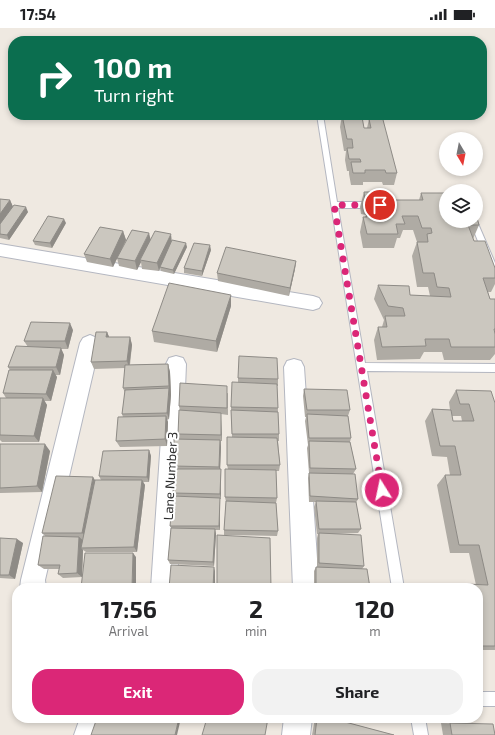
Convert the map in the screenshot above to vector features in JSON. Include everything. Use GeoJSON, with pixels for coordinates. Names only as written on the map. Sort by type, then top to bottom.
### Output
{"type":"FeatureCollection","features":[{"type":"Feature","properties":{"kind":"street"},"geometry":{"type":"LineString","coordinates":[[0,250],[313,303]]}},
{"type":"Feature","properties":{"kind":"street"},"geometry":{"type":"LineString","coordinates":[[33,583],[90,343]]}},
{"type":"Feature","properties":{"kind":"street","name":"Lane Number 3"},"geometry":{"type":"LineString","coordinates":[[164,583],[176,364]]}},
{"type":"Feature","properties":{"kind":"street"},"geometry":{"type":"LineString","coordinates":[[294,367],[306,583]]}},
{"type":"Feature","properties":{"kind":"street"},"geometry":{"type":"LineString","coordinates":[[88,735],[92,723]]}},
{"type":"Feature","properties":{"kind":"street"},"geometry":{"type":"LineString","coordinates":[[296,735],[297,723]]}},
{"type":"Feature","properties":{"kind":"lane"},"geometry":{"type":"LineString","coordinates":[[321,120],[397,583]]}},
{"type":"Feature","properties":{"kind":"lane"},"geometry":{"type":"LineString","coordinates":[[334,205],[380,205]]}},
{"type":"Feature","properties":{"kind":"lane"},"geometry":{"type":"LineString","coordinates":[[477,228],[495,274]]}},
{"type":"Feature","properties":{"kind":"lane"},"geometry":{"type":"LineString","coordinates":[[361,367],[495,368]]}},
{"type":"Feature","properties":{"kind":"lane"},"geometry":{"type":"LineString","coordinates":[[483,699],[495,699]]}},
{"type":"Feature","properties":{"kind":"lane"},"geometry":{"type":"LineString","coordinates":[[419,723],[420,735]]}},
{"type":"Feature","properties":{"kind":"building"},"geometry":{"type":"Polygon","coordinates":[[[343,120],[363,120],[364,128],[371,128],[369,120],[383,120],[397,173],[386,173],[385,170],[365,170],[365,173],[353,173],[351,162],[361,162],[360,159],[349,159],[347,148],[353,148],[352,139],[347,139],[343,120]]]}},
{"type":"Feature","properties":{"kind":"building"},"geometry":{"type":"Polygon","coordinates":[[[364,192],[387,192],[389,200],[423,200],[421,193],[439,193],[439,228],[469,228],[474,241],[485,241],[495,268],[495,278],[483,278],[490,299],[495,299],[495,347],[451,347],[449,339],[425,339],[426,346],[382,347],[378,327],[387,327],[385,316],[405,316],[403,308],[388,306],[378,285],[409,286],[410,295],[451,297],[449,288],[437,287],[434,273],[423,273],[417,242],[428,242],[427,234],[432,233],[431,228],[422,228],[418,216],[402,216],[405,224],[396,224],[398,234],[367,234],[363,217],[367,217],[366,213],[389,213],[388,206],[371,207],[370,201],[365,200],[364,192]]]}},
{"type":"Feature","properties":{"kind":"building"},"geometry":{"type":"Polygon","coordinates":[[[0,199],[10,200],[0,214],[0,199]]]}},
{"type":"Feature","properties":{"kind":"building"},"geometry":{"type":"Polygon","coordinates":[[[14,205],[26,207],[7,235],[0,234],[0,224],[14,205]]]}},
{"type":"Feature","properties":{"kind":"building"},"geometry":{"type":"Polygon","coordinates":[[[48,216],[64,219],[50,243],[33,241],[48,216]]]}},
{"type":"Feature","properties":{"kind":"building"},"geometry":{"type":"Polygon","coordinates":[[[100,227],[123,231],[110,259],[84,254],[100,227]]]}},
{"type":"Feature","properties":{"kind":"building"},"geometry":{"type":"Polygon","coordinates":[[[132,230],[149,233],[135,261],[117,258],[132,230]]]}},
{"type":"Feature","properties":{"kind":"building"},"geometry":{"type":"Polygon","coordinates":[[[155,231],[171,234],[157,263],[140,260],[155,231]]]}},
{"type":"Feature","properties":{"kind":"building"},"geometry":{"type":"Polygon","coordinates":[[[172,240],[186,243],[173,270],[160,267],[172,240]]]}},
{"type":"Feature","properties":{"kind":"building"},"geometry":{"type":"Polygon","coordinates":[[[194,243],[210,245],[202,271],[184,268],[194,243]]]}},
{"type":"Feature","properties":{"kind":"building"},"geometry":{"type":"Polygon","coordinates":[[[226,247],[296,261],[290,288],[217,273],[226,247]]]}},
{"type":"Feature","properties":{"kind":"building"},"geometry":{"type":"Polygon","coordinates":[[[169,283],[231,295],[216,341],[152,331],[169,283]]]}},
{"type":"Feature","properties":{"kind":"building"},"geometry":{"type":"Polygon","coordinates":[[[31,322],[70,323],[65,341],[24,341],[31,322]]]}},
{"type":"Feature","properties":{"kind":"building"},"geometry":{"type":"Polygon","coordinates":[[[96,332],[107,332],[106,337],[130,337],[127,361],[91,362],[96,332]]]}},
{"type":"Feature","properties":{"kind":"building"},"geometry":{"type":"Polygon","coordinates":[[[16,346],[61,348],[56,367],[8,367],[16,346]]]}},
{"type":"Feature","properties":{"kind":"building"},"geometry":{"type":"Polygon","coordinates":[[[239,356],[277,358],[278,379],[238,378],[239,356]]]}},
{"type":"Feature","properties":{"kind":"building"},"geometry":{"type":"Polygon","coordinates":[[[168,364],[169,386],[123,388],[125,365],[168,364]]]}},
{"type":"Feature","properties":{"kind":"building"},"geometry":{"type":"Polygon","coordinates":[[[9,370],[53,370],[46,394],[3,393],[9,370]]]}},
{"type":"Feature","properties":{"kind":"building"},"geometry":{"type":"Polygon","coordinates":[[[232,382],[277,384],[278,408],[231,407],[232,382]]]}},
{"type":"Feature","properties":{"kind":"building"},"geometry":{"type":"Polygon","coordinates":[[[180,383],[227,386],[227,408],[179,406],[180,383]]]}},
{"type":"Feature","properties":{"kind":"building"},"geometry":{"type":"Polygon","coordinates":[[[169,388],[167,413],[122,414],[125,390],[169,388]]]}},
{"type":"Feature","properties":{"kind":"building"},"geometry":{"type":"Polygon","coordinates":[[[304,389],[347,390],[350,410],[307,410],[304,389]]]}},
{"type":"Feature","properties":{"kind":"building"},"geometry":{"type":"Polygon","coordinates":[[[456,390],[491,391],[495,403],[495,646],[483,646],[483,585],[488,585],[479,545],[459,545],[445,475],[461,475],[455,446],[440,446],[432,409],[451,410],[453,421],[474,421],[469,404],[460,404],[456,390]]]}},
{"type":"Feature","properties":{"kind":"building"},"geometry":{"type":"Polygon","coordinates":[[[0,398],[43,398],[34,436],[0,435],[0,398]]]}},
{"type":"Feature","properties":{"kind":"building"},"geometry":{"type":"Polygon","coordinates":[[[179,410],[221,413],[221,435],[178,434],[179,410]]]}},
{"type":"Feature","properties":{"kind":"building"},"geometry":{"type":"Polygon","coordinates":[[[231,410],[278,412],[279,434],[232,434],[231,410]]]}},
{"type":"Feature","properties":{"kind":"building"},"geometry":{"type":"Polygon","coordinates":[[[307,414],[348,416],[351,438],[309,438],[307,414]]]}},
{"type":"Feature","properties":{"kind":"building"},"geometry":{"type":"Polygon","coordinates":[[[166,416],[165,439],[116,441],[118,417],[166,416]]]}},
{"type":"Feature","properties":{"kind":"building"},"geometry":{"type":"Polygon","coordinates":[[[227,437],[277,438],[280,465],[227,465],[227,437]]]}},
{"type":"Feature","properties":{"kind":"building"},"geometry":{"type":"Polygon","coordinates":[[[174,439],[220,440],[219,467],[174,466],[174,439]]]}},
{"type":"Feature","properties":{"kind":"building"},"geometry":{"type":"Polygon","coordinates":[[[309,441],[350,442],[356,469],[310,468],[309,441]]]}},
{"type":"Feature","properties":{"kind":"building"},"geometry":{"type":"Polygon","coordinates":[[[0,444],[45,444],[37,486],[0,488],[0,444]]]}},
{"type":"Feature","properties":{"kind":"building"},"geometry":{"type":"Polygon","coordinates":[[[149,450],[147,477],[99,476],[103,451],[149,450]]]}},
{"type":"Feature","properties":{"kind":"building"},"geometry":{"type":"Polygon","coordinates":[[[174,469],[221,469],[220,494],[173,493],[174,469]]]}},
{"type":"Feature","properties":{"kind":"building"},"geometry":{"type":"Polygon","coordinates":[[[225,469],[276,470],[277,498],[225,497],[225,469]]]}},
{"type":"Feature","properties":{"kind":"building"},"geometry":{"type":"Polygon","coordinates":[[[309,473],[355,474],[358,499],[310,496],[309,473]]]}},
{"type":"Feature","properties":{"kind":"building"},"geometry":{"type":"Polygon","coordinates":[[[56,476],[93,477],[82,533],[42,533],[56,476]]]}},
{"type":"Feature","properties":{"kind":"building"},"geometry":{"type":"Polygon","coordinates":[[[95,480],[142,480],[134,547],[81,548],[95,480]]]}},
{"type":"Feature","properties":{"kind":"building"},"geometry":{"type":"Polygon","coordinates":[[[173,496],[220,498],[219,526],[170,526],[173,496]]]}},
{"type":"Feature","properties":{"kind":"building"},"geometry":{"type":"Polygon","coordinates":[[[226,501],[276,503],[278,531],[224,530],[226,501]]]}},
{"type":"Feature","properties":{"kind":"building"},"geometry":{"type":"Polygon","coordinates":[[[316,501],[356,502],[361,529],[319,529],[316,501]]]}},
{"type":"Feature","properties":{"kind":"building"},"geometry":{"type":"Polygon","coordinates":[[[171,528],[215,529],[213,562],[168,560],[171,528]]]}},
{"type":"Feature","properties":{"kind":"building"},"geometry":{"type":"Polygon","coordinates":[[[319,533],[361,535],[364,566],[319,563],[319,533]]]}},
{"type":"Feature","properties":{"kind":"building"},"geometry":{"type":"Polygon","coordinates":[[[217,535],[270,538],[271,583],[217,583],[217,535]]]}},
{"type":"Feature","properties":{"kind":"building"},"geometry":{"type":"Polygon","coordinates":[[[43,536],[79,537],[77,573],[58,574],[60,565],[38,565],[43,536]]]}},
{"type":"Feature","properties":{"kind":"building"},"geometry":{"type":"Polygon","coordinates":[[[0,538],[17,539],[9,575],[0,575],[0,538]]]}},
{"type":"Feature","properties":{"kind":"building"},"geometry":{"type":"Polygon","coordinates":[[[85,553],[133,553],[132,583],[82,583],[85,553]]]}},
{"type":"Feature","properties":{"kind":"building"},"geometry":{"type":"Polygon","coordinates":[[[171,565],[214,567],[213,583],[169,583],[171,565]]]}},
{"type":"Feature","properties":{"kind":"building"},"geometry":{"type":"Polygon","coordinates":[[[316,567],[367,569],[369,583],[316,583],[316,567]]]}},
{"type":"Feature","properties":{"kind":"building"},"geometry":{"type":"Polygon","coordinates":[[[95,723],[178,723],[175,735],[91,735],[95,723]]]}},
{"type":"Feature","properties":{"kind":"building"},"geometry":{"type":"Polygon","coordinates":[[[206,723],[267,723],[265,735],[202,735],[206,723]]]}},
{"type":"Feature","properties":{"kind":"building"},"geometry":{"type":"Polygon","coordinates":[[[316,723],[349,723],[394,735],[315,735],[316,723]]]}},
{"type":"Feature","properties":{"kind":"building"},"geometry":{"type":"Polygon","coordinates":[[[450,723],[493,724],[495,735],[452,735],[450,723]]]}},
{"type":"Feature","properties":{"kind":"route"},"geometry":{"type":"LineString","coordinates":[[380,205],[334,205],[382,490]]}}]}
